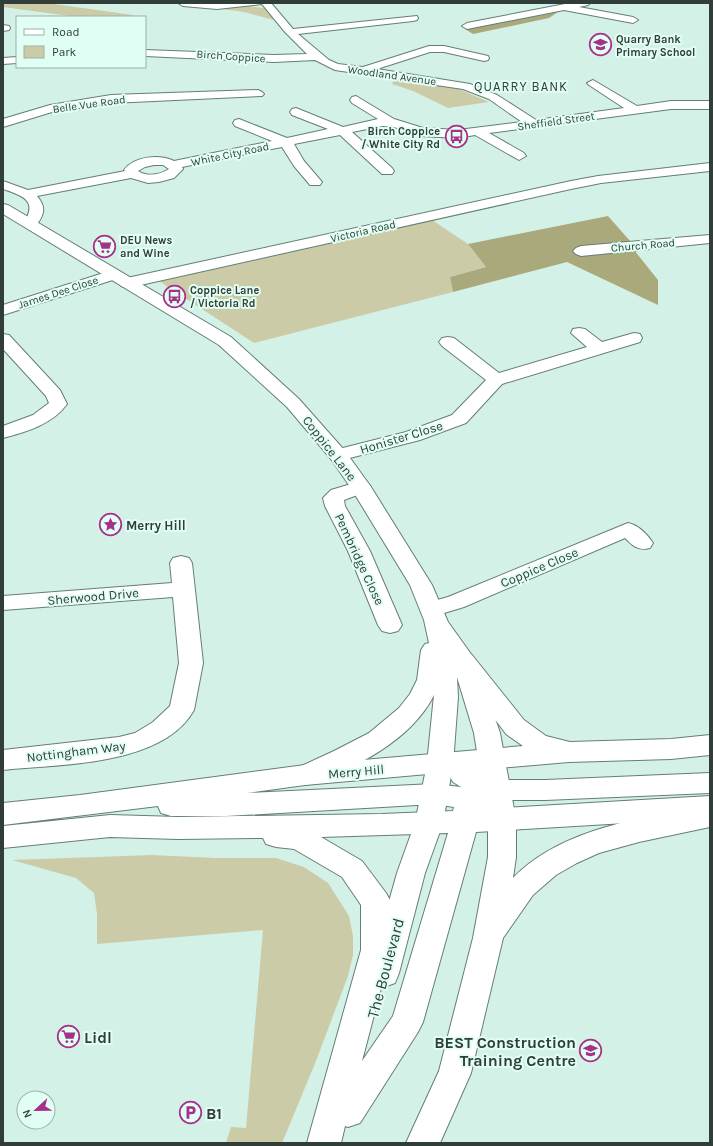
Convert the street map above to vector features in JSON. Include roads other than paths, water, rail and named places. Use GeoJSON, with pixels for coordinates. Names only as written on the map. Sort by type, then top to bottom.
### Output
{"type":"FeatureCollection","features":[{"type":"Feature","properties":{"kind":"main road"},"geometry":{"type":"LineString","coordinates":[[183,3],[216,6],[258,3]]}},
{"type":"Feature","properties":{"kind":"main road","name":"Woodland Avenue"},"geometry":{"type":"LineString","coordinates":[[266,3],[291,32],[325,64],[335,67],[439,81],[475,89],[502,102],[534,124]]}},
{"type":"Feature","properties":{"kind":"main road"},"geometry":{"type":"LineString","coordinates":[[521,3],[525,8],[540,11]]}},
{"type":"Feature","properties":{"kind":"main road"},"geometry":{"type":"LineString","coordinates":[[467,26],[585,3]]}},
{"type":"Feature","properties":{"kind":"main road"},"geometry":{"type":"LineString","coordinates":[[566,7],[577,11],[634,20]]}},
{"type":"Feature","properties":{"kind":"main road"},"geometry":{"type":"LineString","coordinates":[[291,32],[413,18]]}},
{"type":"Feature","properties":{"kind":"main road"},"geometry":{"type":"LineString","coordinates":[[364,70],[429,50],[444,49],[469,54],[483,53]]}},
{"type":"Feature","properties":{"kind":"main road","name":"Birch Coppice"},"geometry":{"type":"LineString","coordinates":[[146,53],[233,56],[287,60],[317,57]]}},
{"type":"Feature","properties":{"kind":"main road"},"geometry":{"type":"LineString","coordinates":[[3,61],[16,60]]}},
{"type":"Feature","properties":{"kind":"main road"},"geometry":{"type":"LineString","coordinates":[[593,83],[634,110]]}},
{"type":"Feature","properties":{"kind":"main road","name":"Belle Vue Road"},"geometry":{"type":"LineString","coordinates":[[3,123],[50,109],[91,102],[178,101],[258,94]]}},
{"type":"Feature","properties":{"kind":"main road","name":"White City Road"},"geometry":{"type":"LineString","coordinates":[[356,100],[392,123],[428,133],[478,132]]}},
{"type":"Feature","properties":{"kind":"main road","name":"Sheffield Street"},"geometry":{"type":"LineString","coordinates":[[478,132],[671,105],[710,105]]}},
{"type":"Feature","properties":{"kind":"main road"},"geometry":{"type":"LineString","coordinates":[[296,112],[343,131],[387,170]]}},
{"type":"Feature","properties":{"kind":"main road","name":"White City Road"},"geometry":{"type":"LineString","coordinates":[[240,123],[286,142],[299,164],[315,182]]}},
{"type":"Feature","properties":{"kind":"main road","name":"White City Road"},"geometry":{"type":"LineString","coordinates":[[133,174],[131,170],[141,164],[159,161],[174,165],[372,124],[392,123]]}},
{"type":"Feature","properties":{"kind":"main road"},"geometry":{"type":"LineString","coordinates":[[478,132],[519,156]]}},
{"type":"Feature","properties":{"kind":"main road","name":"White City Road"},"geometry":{"type":"LineString","coordinates":[[27,194],[133,174],[145,178],[168,182],[176,168],[174,165]]}},
{"type":"Feature","properties":{"kind":"main road","name":"Victoria Road"},"geometry":{"type":"LineString","coordinates":[[120,279],[571,185],[710,167]]}},
{"type":"Feature","properties":{"kind":"main road"},"geometry":{"type":"LineString","coordinates":[[3,185],[27,194],[36,204],[39,212],[37,217],[30,224]]}},
{"type":"Feature","properties":{"kind":"main road","name":"Coppice Lane"},"geometry":{"type":"LineString","coordinates":[[5,210],[225,341],[293,403],[338,455],[361,487],[421,585],[434,614],[444,659],[446,697],[440,764],[434,794]]}},
{"type":"Feature","properties":{"kind":"main road","name":"Church Road"},"geometry":{"type":"LineString","coordinates":[[581,251],[708,242]]}},
{"type":"Feature","properties":{"kind":"main road","name":"James Dee Close"},"geometry":{"type":"LineString","coordinates":[[3,310],[120,279]]}},
{"type":"Feature","properties":{"kind":"main road"},"geometry":{"type":"LineString","coordinates":[[579,332],[599,348]]}},
{"type":"Feature","properties":{"kind":"main road","name":"Honister Close"},"geometry":{"type":"LineString","coordinates":[[338,455],[413,436],[459,419],[496,380],[634,338]]}},
{"type":"Feature","properties":{"kind":"main road"},"geometry":{"type":"LineString","coordinates":[[3,339],[54,394],[58,404],[50,413],[33,422],[3,432]]}},
{"type":"Feature","properties":{"kind":"main road"},"geometry":{"type":"LineString","coordinates":[[448,342],[496,380]]}},
{"type":"Feature","properties":{"kind":"main road","name":"Pembridge Close"},"geometry":{"type":"LineString","coordinates":[[361,487],[338,494],[334,498],[335,506],[359,551],[390,625]]}},
{"type":"Feature","properties":{"kind":"main road","name":"Coppice Close"},"geometry":{"type":"LineString","coordinates":[[434,614],[456,602],[628,529],[642,543]]}},
{"type":"Feature","properties":{"kind":"main road","name":"Nottingham Way"},"geometry":{"type":"LineString","coordinates":[[3,760],[119,747],[143,740],[162,729],[182,710],[191,663],[180,563]]}},
{"type":"Feature","properties":{"kind":"main road","name":"Sherwood Drive"},"geometry":{"type":"LineString","coordinates":[[3,603],[184,589]]}},
{"type":"Feature","properties":{"kind":"main road"},"geometry":{"type":"LineString","coordinates":[[434,614],[464,661],[515,727],[539,744],[569,752]]}},
{"type":"Feature","properties":{"kind":"main road"},"geometry":{"type":"LineString","coordinates":[[305,775],[368,745],[395,729],[413,709],[430,679],[434,614]]}},
{"type":"Feature","properties":{"kind":"main road"},"geometry":{"type":"LineString","coordinates":[[348,1111],[407,1022],[452,870],[476,798],[492,758],[487,733],[464,661]]}},
{"type":"Feature","properties":{"kind":"main road","name":"Merry Hill"},"geometry":{"type":"LineString","coordinates":[[3,814],[80,806],[305,775],[569,752],[671,749],[710,745]]}},
{"type":"Feature","properties":{"kind":"main road"},"geometry":{"type":"LineString","coordinates":[[440,764],[502,820],[710,807]]}},
{"type":"Feature","properties":{"kind":"main road"},"geometry":{"type":"LineString","coordinates":[[80,806],[226,805],[434,794],[476,798],[545,790],[710,783]]}},
{"type":"Feature","properties":{"kind":"main road","name":"The Boulevard"},"geometry":{"type":"LineString","coordinates":[[336,1143],[348,1111],[413,866],[429,823],[434,794]]}},
{"type":"Feature","properties":{"kind":"main road"},"geometry":{"type":"LineString","coordinates":[[423,1143],[455,1073],[488,938],[502,857],[502,820],[476,798]]}},
{"type":"Feature","properties":{"kind":"main road"},"geometry":{"type":"LineString","coordinates":[[3,837],[110,826],[178,828],[429,823],[476,798]]}},
{"type":"Feature","properties":{"kind":"main road"},"geometry":{"type":"LineString","coordinates":[[488,938],[512,901],[528,882],[552,863],[590,845],[630,833],[710,816]]}},
{"type":"Feature","properties":{"kind":"main road"},"geometry":{"type":"LineString","coordinates":[[178,828],[299,838],[352,869],[376,902],[376,950],[324,1143]]}},
{"type":"Feature","properties":{"kind":"place","name":"Quarry Bank Primary School"},"geometry":{"type":"Point","coordinates":[601,45]}},
{"type":"Feature","properties":{"kind":"place","name":"Birch Coppice / White City Rd"},"geometry":{"type":"Point","coordinates":[456,137]}},
{"type":"Feature","properties":{"kind":"place","name":"DEU News and Wine"},"geometry":{"type":"Point","coordinates":[104,246]}},
{"type":"Feature","properties":{"kind":"place","name":"Coppice Lane / Victoria Rd"},"geometry":{"type":"Point","coordinates":[175,296]}},
{"type":"Feature","properties":{"kind":"place","name":"Merry Hill"},"geometry":{"type":"Point","coordinates":[110,525]}},
{"type":"Feature","properties":{"kind":"place","name":"Lidl"},"geometry":{"type":"Point","coordinates":[69,1037]}},
{"type":"Feature","properties":{"kind":"place","name":"BEST Construction Training Centre"},"geometry":{"type":"Point","coordinates":[591,1051]}},
{"type":"Feature","properties":{"kind":"place","name":"B1"},"geometry":{"type":"Point","coordinates":[190,1113]}},
{"type":"Feature","properties":{"kind":"district","name":"QUARRY BANK"},"geometry":{"type":"Point","coordinates":[521,86]}}]}
